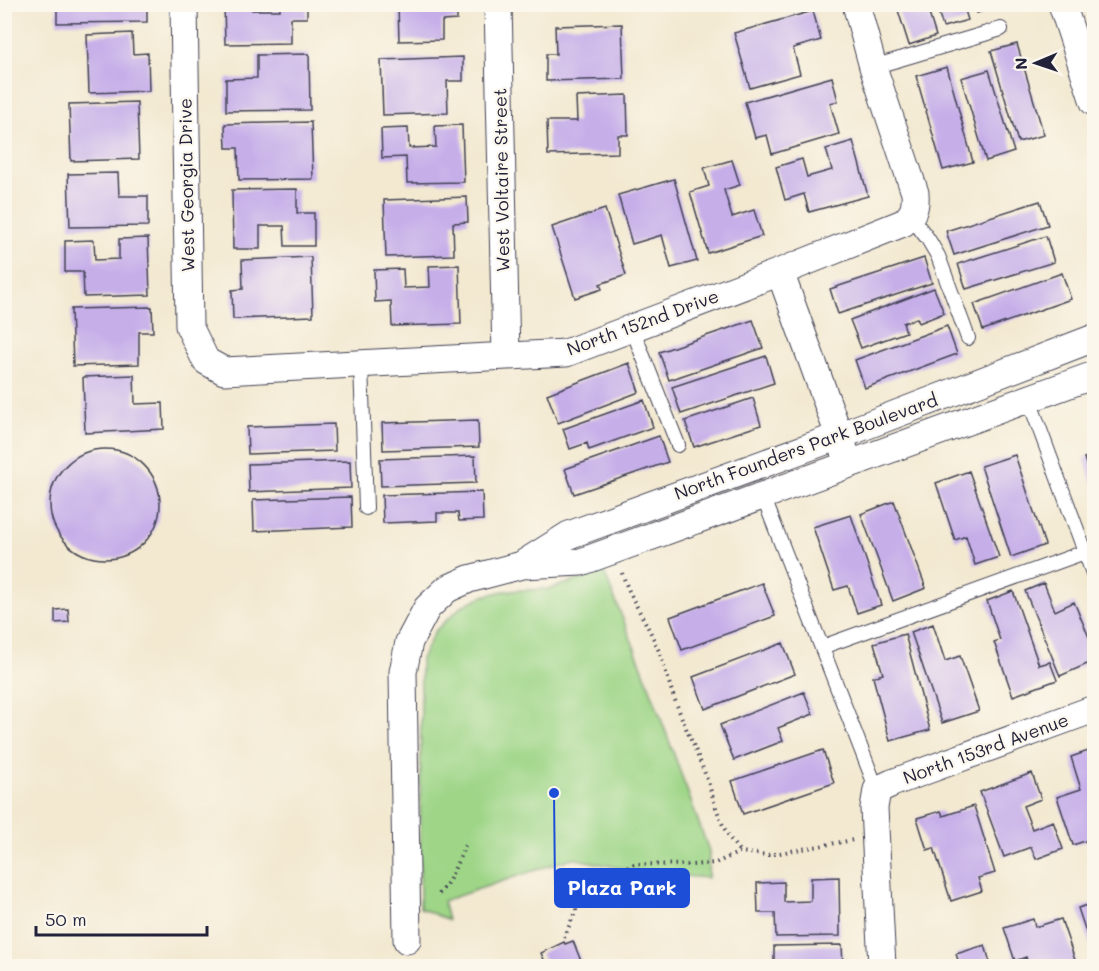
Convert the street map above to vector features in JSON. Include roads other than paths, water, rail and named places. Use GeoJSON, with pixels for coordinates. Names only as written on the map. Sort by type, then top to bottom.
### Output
{"type":"FeatureCollection","features":[{"type":"Feature","properties":{"kind":"street","name":"West Georgia Drive"},"geometry":{"type":"LineString","coordinates":[[184,4],[189,326],[206,361]]}},
{"type":"Feature","properties":{"kind":"street","name":"West Voltaire Street"},"geometry":{"type":"LineString","coordinates":[[498,4],[506,356]]}},
{"type":"Feature","properties":{"kind":"street"},"geometry":{"type":"LineString","coordinates":[[856,4],[873,68],[914,187],[914,212]]}},
{"type":"Feature","properties":{"kind":"street"},"geometry":{"type":"LineString","coordinates":[[1062,4],[1095,102]]}},
{"type":"Feature","properties":{"kind":"street","name":"North 152nd Drive"},"geometry":{"type":"LineString","coordinates":[[206,361],[224,371],[566,353],[903,223],[914,212]]}},
{"type":"Feature","properties":{"kind":"street"},"geometry":{"type":"LineString","coordinates":[[780,272],[849,464]]}},
{"type":"Feature","properties":{"kind":"street","name":"North Founders Park Boulevard"},"geometry":{"type":"LineString","coordinates":[[522,565],[569,535],[839,436],[1095,338]]}},
{"type":"Feature","properties":{"kind":"street","name":"North Founders Park Boulevard"},"geometry":{"type":"LineString","coordinates":[[407,940],[403,672],[409,642],[427,608],[447,589],[469,579],[522,565],[581,562],[1095,375]]}},
{"type":"Feature","properties":{"kind":"street","name":"North 153rd Avenue"},"geometry":{"type":"LineString","coordinates":[[877,790],[1095,709]]}},
{"type":"Feature","properties":{"kind":"street"},"geometry":{"type":"LineString","coordinates":[[877,790],[874,808],[882,966]]}},
{"type":"Feature","properties":{"kind":"lane"},"geometry":{"type":"LineString","coordinates":[[873,68],[1001,29]]}},
{"type":"Feature","properties":{"kind":"lane"},"geometry":{"type":"LineString","coordinates":[[914,212],[938,256],[968,338]]}},
{"type":"Feature","properties":{"kind":"lane"},"geometry":{"type":"LineString","coordinates":[[632,328],[678,446]]}},
{"type":"Feature","properties":{"kind":"lane"},"geometry":{"type":"LineString","coordinates":[[361,364],[366,508]]}},
{"type":"Feature","properties":{"kind":"lane"},"geometry":{"type":"LineString","coordinates":[[1029,400],[1095,576]]}},
{"type":"Feature","properties":{"kind":"lane"},"geometry":{"type":"LineString","coordinates":[[763,496],[877,790]]}},
{"type":"Feature","properties":{"kind":"lane"},"geometry":{"type":"LineString","coordinates":[[822,646],[1085,552]]}},
{"type":"Feature","properties":{"kind":"place","name":"Plaza Park"},"geometry":{"type":"Point","coordinates":[554,793]}}]}
